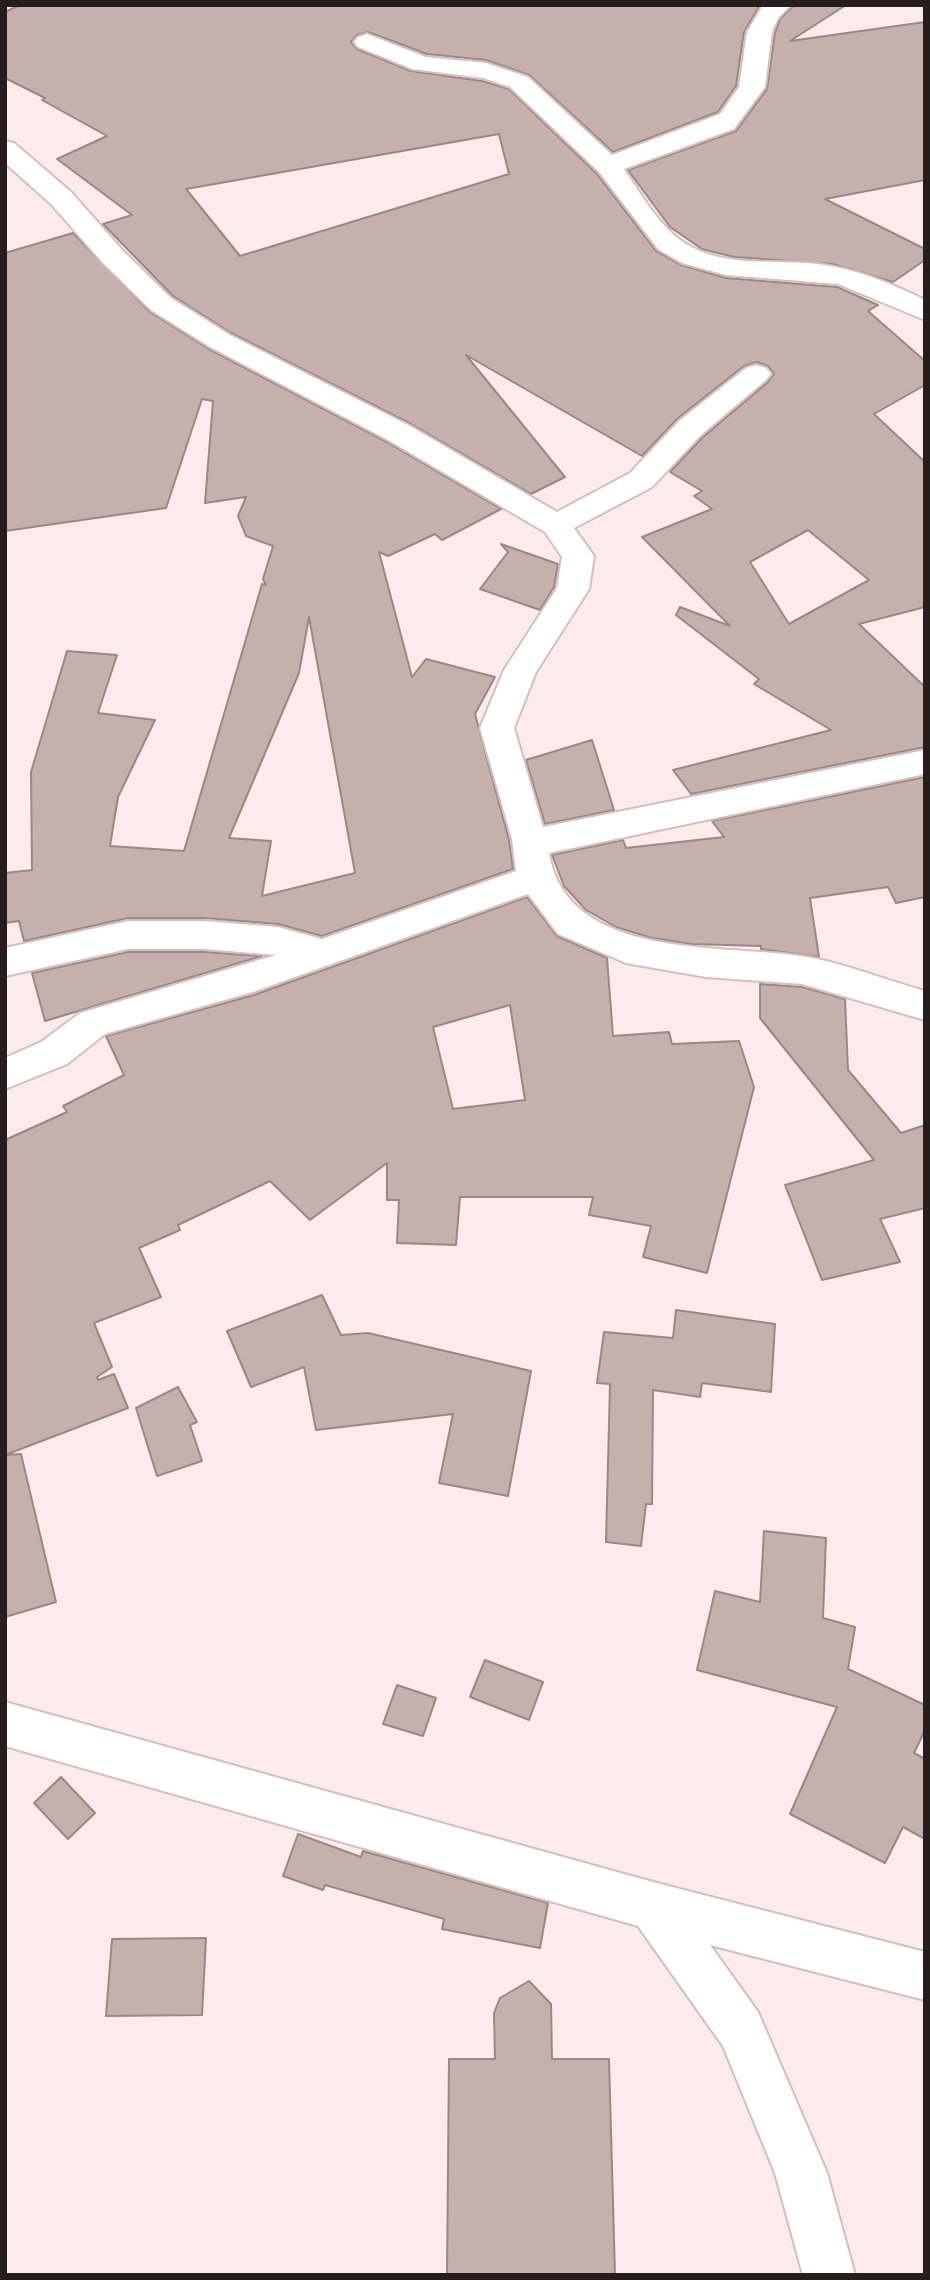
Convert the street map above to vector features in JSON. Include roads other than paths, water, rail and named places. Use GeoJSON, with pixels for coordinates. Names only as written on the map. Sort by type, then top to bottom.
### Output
{"type":"FeatureCollection","features":[{"type":"Feature","properties":{"kind":"street"},"geometry":{"type":"LineString","coordinates":[[608,166],[725,123],[735,115],[752,86],[760,23],[769,10],[779,5]]}},
{"type":"Feature","properties":{"kind":"street"},"geometry":{"type":"LineString","coordinates":[[367,42],[421,64],[486,71],[519,82],[608,166],[673,248],[708,264],[742,270],[816,272],[855,280],[891,293],[925,311]]}},
{"type":"Feature","properties":{"kind":"street"},"geometry":{"type":"LineString","coordinates":[[5,149],[61,198],[113,257],[161,304],[220,341],[399,433],[556,525],[578,556],[573,589],[520,670],[497,728],[529,839],[535,878],[571,924],[626,949],[706,963],[802,970],[925,1006]]}},
{"type":"Feature","properties":{"kind":"street"},"geometry":{"type":"LineString","coordinates":[[556,525],[641,480],[690,428],[756,374]]}},
{"type":"Feature","properties":{"kind":"street"},"geometry":{"type":"LineString","coordinates":[[529,839],[553,840],[925,762]]}},
{"type":"Feature","properties":{"kind":"street"},"geometry":{"type":"LineString","coordinates":[[5,1074],[54,1053],[93,1023],[240,982],[535,878]]}},
{"type":"Feature","properties":{"kind":"street"},"geometry":{"type":"LineString","coordinates":[[5,962],[128,935],[204,935],[278,941],[322,953]]}},
{"type":"Feature","properties":{"kind":"street"},"geometry":{"type":"LineString","coordinates":[[5,1724],[653,1906],[925,1976]]}},
{"type":"Feature","properties":{"kind":"street"},"geometry":{"type":"LineString","coordinates":[[653,1906],[741,2029],[801,2173],[829,2275]]}}]}
